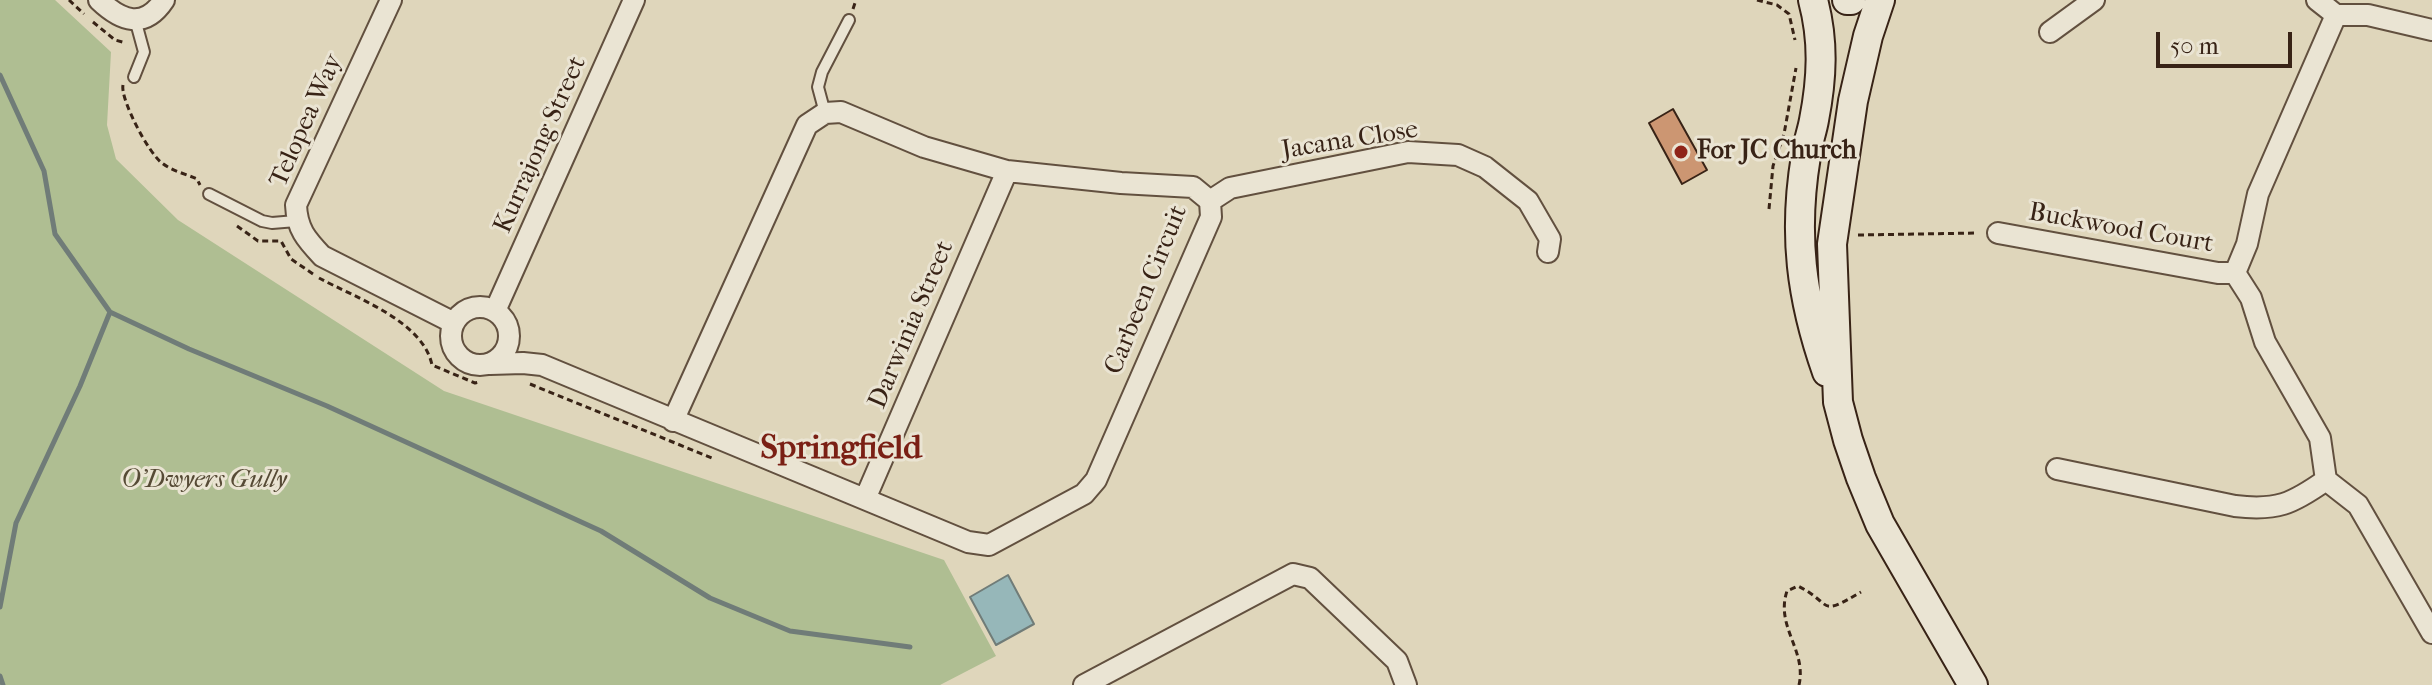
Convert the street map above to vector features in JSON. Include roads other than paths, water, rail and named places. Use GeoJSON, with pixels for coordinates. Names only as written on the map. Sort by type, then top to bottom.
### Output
{"type":"FeatureCollection","features":[{"type":"Feature","properties":{"kind":"main road"},"geometry":{"type":"LineString","coordinates":[[1813,0],[1822,46],[1801,204],[1801,266],[1808,312],[1848,440],[1880,524],[1973,685]]}},
{"type":"Feature","properties":{"kind":"main road"},"geometry":{"type":"LineString","coordinates":[[1838,402],[1832,244],[1849,122],[1868,36],[1880,0]]}},
{"type":"Feature","properties":{"kind":"street"},"geometry":{"type":"LineString","coordinates":[[99,0],[127,20],[158,9],[164,0]]}},
{"type":"Feature","properties":{"kind":"street","name":"Telopea Way"},"geometry":{"type":"LineString","coordinates":[[391,0],[296,205],[296,221],[307,240],[322,256],[454,323]]}},
{"type":"Feature","properties":{"kind":"street","name":"Kurrajong Street"},"geometry":{"type":"LineString","coordinates":[[495,311],[634,0]]}},
{"type":"Feature","properties":{"kind":"street"},"geometry":{"type":"LineString","coordinates":[[2050,32],[2094,0]]}},
{"type":"Feature","properties":{"kind":"street"},"geometry":{"type":"LineString","coordinates":[[2317,0],[2336,15],[2368,15],[2432,30]]}},
{"type":"Feature","properties":{"kind":"street"},"geometry":{"type":"LineString","coordinates":[[2336,15],[2258,194],[2247,244],[2235,273],[2251,298],[2265,342],[2320,438],[2326,480],[2358,505],[2432,633]]}},
{"type":"Feature","properties":{"kind":"street","name":"Carbeen Circuit"},"geometry":{"type":"LineString","coordinates":[[490,364],[542,365],[968,542],[989,545],[1084,494],[1096,480],[1211,217],[1210,201],[1193,187],[1007,171],[924,147],[841,112],[825,113]]}},
{"type":"Feature","properties":{"kind":"street"},"geometry":{"type":"LineString","coordinates":[[673,421],[807,125],[825,113]]}},
{"type":"Feature","properties":{"kind":"street","name":"Jacana Close"},"geometry":{"type":"LineString","coordinates":[[1210,201],[1230,188],[1408,152],[1458,155],[1485,167],[1528,201],[1550,239],[1548,252]]}},
{"type":"Feature","properties":{"kind":"street","name":"Darwinia Street"},"geometry":{"type":"LineString","coordinates":[[865,499],[1007,171]]}},
{"type":"Feature","properties":{"kind":"street","name":"Buckwood Court"},"geometry":{"type":"LineString","coordinates":[[1998,233],[2218,273],[2235,273]]}},
{"type":"Feature","properties":{"kind":"street"},"geometry":{"type":"LineString","coordinates":[[477,307],[495,311],[507,325],[509,334],[505,352],[499,360],[490,364],[470,364],[461,359],[451,342],[454,323],[460,315],[477,307]]}},
{"type":"Feature","properties":{"kind":"street","name":"Carbeen Circuit"},"geometry":{"type":"LineString","coordinates":[[509,334],[542,365]]}},
{"type":"Feature","properties":{"kind":"street"},"geometry":{"type":"LineString","coordinates":[[2057,469],[2257,509],[2284,506],[2326,480]]}},
{"type":"Feature","properties":{"kind":"street"},"geometry":{"type":"LineString","coordinates":[[1084,685],[1293,574],[1310,578],[1397,661],[1406,685]]}},
{"type":"Feature","properties":{"kind":"lane"},"geometry":{"type":"LineString","coordinates":[[134,77],[144,52],[135,19]]}},
{"type":"Feature","properties":{"kind":"lane"},"geometry":{"type":"LineString","coordinates":[[825,113],[818,87],[822,72],[849,20]]}},
{"type":"Feature","properties":{"kind":"lane"},"geometry":{"type":"LineString","coordinates":[[209,194],[262,221],[296,221]]}},
{"type":"Feature","properties":{"kind":"water"},"geometry":{"type":"Polygon","coordinates":[[[1008,575],[1034,624],[996,645],[970,597],[1008,575]]]}},
{"type":"Feature","properties":{"kind":"waterway"},"geometry":{"type":"LineString","coordinates":[[0,75],[44,171],[55,234],[110,312],[189,349],[327,406],[601,531],[710,598],[790,631],[910,647]]}},
{"type":"Feature","properties":{"kind":"waterway"},"geometry":{"type":"LineString","coordinates":[[0,607],[16,523],[80,386],[110,312]]}},
{"type":"Feature","properties":{"kind":"waterway"},"geometry":{"type":"LineString","coordinates":[[0,676],[3,685]]}},
{"type":"Feature","properties":{"kind":"place","name":"For JC Church"},"geometry":{"type":"Point","coordinates":[1681,152]}},
{"type":"Feature","properties":{"kind":"district","name":"Springfield"},"geometry":{"type":"Point","coordinates":[841,450]}},
{"type":"Feature","properties":{"kind":"park label","name":"O'Dwyers Gully"},"geometry":{"type":"Point","coordinates":[204,481]}}]}
